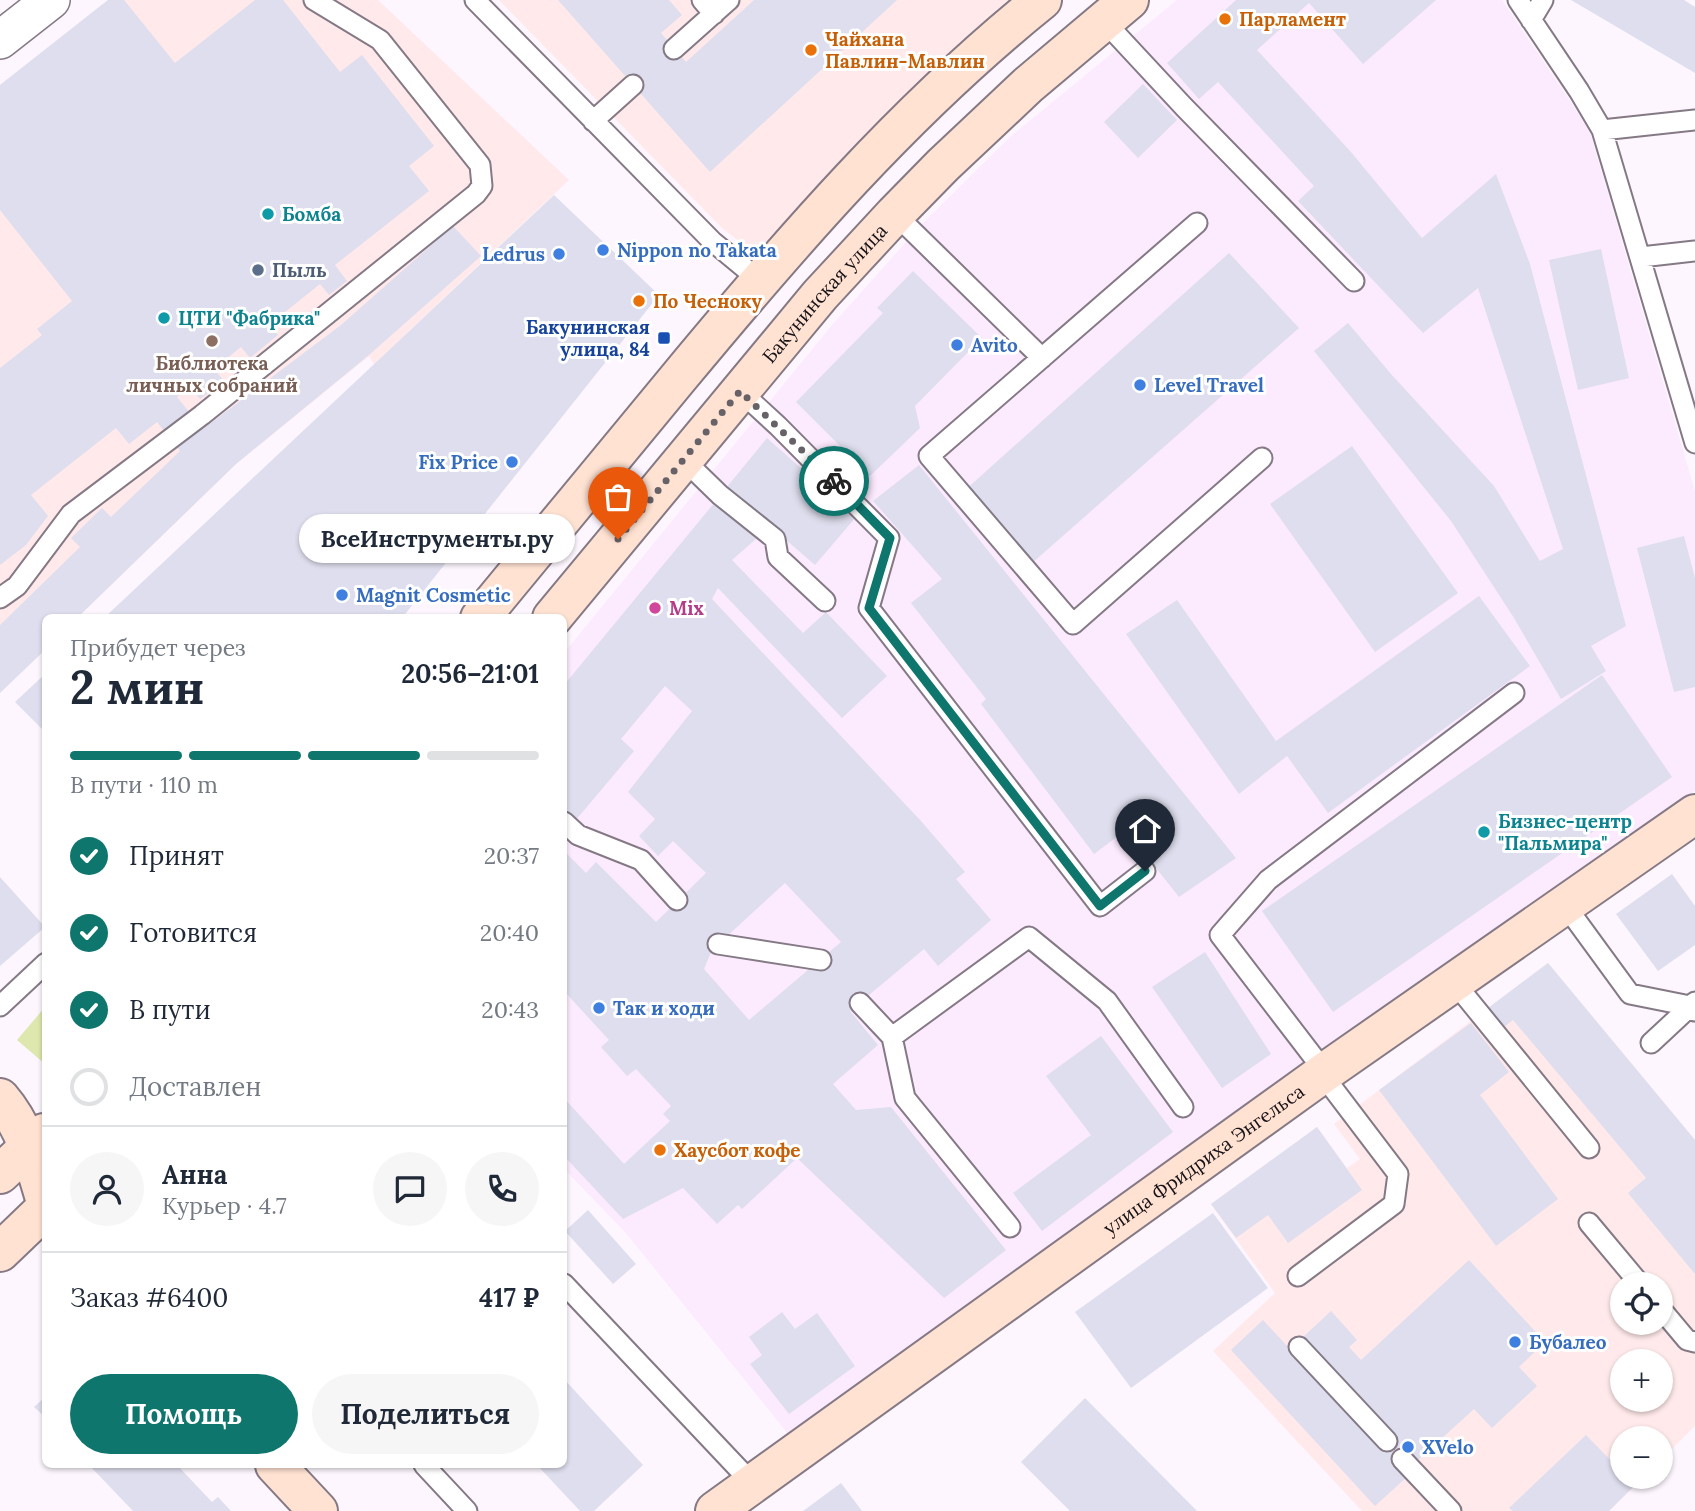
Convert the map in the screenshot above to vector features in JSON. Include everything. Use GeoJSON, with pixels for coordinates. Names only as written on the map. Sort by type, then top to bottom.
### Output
{"type":"FeatureCollection","features":[{"type":"Feature","properties":{"kind":"main road"},"geometry":{"type":"LineString","coordinates":[[483,614],[759,280],[854,173],[959,72],[1042,0]]}},
{"type":"Feature","properties":{"kind":"main road","name":"Бакунинская улица"},"geometry":{"type":"LineString","coordinates":[[555,614],[820,295],[895,214],[1028,85],[1117,10]]}},
{"type":"Feature","properties":{"kind":"main road","name":"улица Фридриха Энгельса"},"geometry":{"type":"LineString","coordinates":[[715,1511],[1324,1073],[1695,814]]}},
{"type":"Feature","properties":{"kind":"main road"},"geometry":{"type":"LineString","coordinates":[[0,1098],[37,1139],[42,1174]]}},
{"type":"Feature","properties":{"kind":"main road"},"geometry":{"type":"LineString","coordinates":[[0,1174],[37,1139]]}},
{"type":"Feature","properties":{"kind":"main road"},"geometry":{"type":"LineString","coordinates":[[0,1252],[42,1212]]}},
{"type":"Feature","properties":{"kind":"main road"},"geometry":{"type":"LineString","coordinates":[[278,1468],[318,1511]]}},
{"type":"Feature","properties":{"kind":"street"},"geometry":{"type":"LineString","coordinates":[[0,40],[51,0]]}},
{"type":"Feature","properties":{"kind":"lane"},"geometry":{"type":"LineString","coordinates":[[0,598],[16,586],[71,514],[202,415],[476,194],[482,186],[480,165],[380,40],[314,0]]}},
{"type":"Feature","properties":{"kind":"lane"},"geometry":{"type":"LineString","coordinates":[[475,0],[712,241],[759,280]]}},
{"type":"Feature","properties":{"kind":"lane"},"geometry":{"type":"LineString","coordinates":[[674,49],[708,7],[729,0]]}},
{"type":"Feature","properties":{"kind":"lane"},"geometry":{"type":"LineString","coordinates":[[1518,0],[1602,130],[1695,443]]}},
{"type":"Feature","properties":{"kind":"lane"},"geometry":{"type":"LineString","coordinates":[[1531,20],[1543,0]]}},
{"type":"Feature","properties":{"kind":"lane"},"geometry":{"type":"LineString","coordinates":[[1117,10],[1184,107],[1354,281]]}},
{"type":"Feature","properties":{"kind":"lane"},"geometry":{"type":"LineString","coordinates":[[593,121],[633,85]]}},
{"type":"Feature","properties":{"kind":"lane"},"geometry":{"type":"LineString","coordinates":[[1602,130],[1695,120]]}},
{"type":"Feature","properties":{"kind":"lane"},"geometry":{"type":"LineString","coordinates":[[895,214],[1042,358]]}},
{"type":"Feature","properties":{"kind":"lane"},"geometry":{"type":"LineString","coordinates":[[1197,223],[929,456],[1073,624],[1262,458]]}},
{"type":"Feature","properties":{"kind":"lane"},"geometry":{"type":"LineString","coordinates":[[1641,257],[1695,251]]}},
{"type":"Feature","properties":{"kind":"lane"},"geometry":{"type":"LineString","coordinates":[[740,391],[779,426],[890,538],[869,608],[1100,906],[1145,871]]}},
{"type":"Feature","properties":{"kind":"lane"},"geometry":{"type":"LineString","coordinates":[[684,460],[720,495],[775,539],[778,557],[824,601]]}},
{"type":"Feature","properties":{"kind":"lane"},"geometry":{"type":"LineString","coordinates":[[1298,1276],[1394,1204],[1398,1174],[1220,935],[1268,880],[1514,693]]}},
{"type":"Feature","properties":{"kind":"lane"},"geometry":{"type":"LineString","coordinates":[[567,825],[578,835],[641,860],[677,900]]}},
{"type":"Feature","properties":{"kind":"lane"},"geometry":{"type":"LineString","coordinates":[[1565,905],[1630,994],[1693,1006]]}},
{"type":"Feature","properties":{"kind":"lane"},"geometry":{"type":"LineString","coordinates":[[892,1037],[1029,937],[1107,1001],[1183,1107]]}},
{"type":"Feature","properties":{"kind":"lane"},"geometry":{"type":"LineString","coordinates":[[718,944],[821,960]]}},
{"type":"Feature","properties":{"kind":"lane"},"geometry":{"type":"LineString","coordinates":[[0,1006],[42,968]]}},
{"type":"Feature","properties":{"kind":"lane"},"geometry":{"type":"LineString","coordinates":[[1454,982],[1589,1148]]}},
{"type":"Feature","properties":{"kind":"lane"},"geometry":{"type":"LineString","coordinates":[[860,1003],[892,1037],[905,1098],[1010,1227]]}},
{"type":"Feature","properties":{"kind":"lane"},"geometry":{"type":"LineString","coordinates":[[1651,1043],[1693,1006]]}},
{"type":"Feature","properties":{"kind":"lane"},"geometry":{"type":"LineString","coordinates":[[1589,1223],[1630,1272]]}},
{"type":"Feature","properties":{"kind":"lane"},"geometry":{"type":"LineString","coordinates":[[567,1287],[752,1483]]}},
{"type":"Feature","properties":{"kind":"lane"},"geometry":{"type":"LineString","coordinates":[[1673,1323],[1687,1340],[1695,1342]]}},
{"type":"Feature","properties":{"kind":"lane"},"geometry":{"type":"LineString","coordinates":[[1299,1347],[1387,1441]]}},
{"type":"Feature","properties":{"kind":"lane"},"geometry":{"type":"LineString","coordinates":[[1402,1459],[1451,1511]]}},
{"type":"Feature","properties":{"kind":"lane"},"geometry":{"type":"LineString","coordinates":[[427,1468],[467,1511]]}},
{"type":"Feature","properties":{"kind":"shaded area"},"geometry":{"type":"Polygon","coordinates":[[[108,0],[378,0],[569,180],[374,364],[369,356],[236,464],[81,614],[42,614],[42,625],[0,693],[0,85],[108,0]]]}},
{"type":"Feature","properties":{"kind":"shaded area"},"geometry":{"type":"Polygon","coordinates":[[[499,0],[1010,0],[961,41],[756,254],[723,229],[499,0]]]}},
{"type":"Feature","properties":{"kind":"shaded area"},"geometry":{"type":"Polygon","coordinates":[[[1177,0],[1502,0],[1589,129],[1695,491],[1695,791],[789,1435],[625,1232],[567,1172],[567,649],[832,325],[923,223],[1010,137],[1177,0]]]}},
{"type":"Feature","properties":{"kind":"shaded area"},"geometry":{"type":"Polygon","coordinates":[[[1548,963],[1695,1140],[1695,1426],[1673,1448],[1673,1426],[1610,1426],[1610,1489],[1632,1489],[1609,1511],[1362,1511],[1213,1351],[1275,1293],[1211,1204],[1317,1127],[1347,1168],[1360,1159],[1334,1124],[1548,963]]]}},
{"type":"Feature","properties":{"kind":"green space"},"geometry":{"type":"Polygon","coordinates":[[[42,1011],[42,1061],[17,1040],[42,1011]]]}},
{"type":"Feature","properties":{"kind":"building"},"geometry":{"type":"Polygon","coordinates":[[[108,0],[124,0],[175,63],[255,0],[283,0],[340,72],[362,55],[434,146],[409,166],[429,191],[335,265],[347,281],[329,295],[320,284],[270,324],[278,335],[250,358],[241,347],[214,369],[224,381],[200,399],[190,387],[177,397],[203,429],[341,325],[453,226],[481,256],[369,355],[236,464],[81,614],[42,614],[42,653],[0,693],[0,625],[80,547],[71,538],[102,508],[111,517],[180,451],[157,422],[129,444],[116,428],[31,495],[48,516],[26,545],[0,565],[0,368],[42,335],[37,329],[72,301],[0,210],[0,85],[108,0]]]}},
{"type":"Feature","properties":{"kind":"building"},"geometry":{"type":"Polygon","coordinates":[[[558,0],[669,0],[682,15],[661,33],[686,62],[754,0],[897,0],[710,172],[558,0]]]}},
{"type":"Feature","properties":{"kind":"building"},"geometry":{"type":"Polygon","coordinates":[[[1236,0],[1436,0],[1363,64],[1309,3],[1257,50],[1351,152],[1422,238],[1496,174],[1530,264],[1626,626],[1591,646],[1606,671],[1561,699],[1514,618],[1451,521],[1314,351],[1348,323],[1494,486],[1540,561],[1563,549],[1478,288],[1423,333],[1298,201],[1314,186],[1218,82],[1199,99],[1167,63],[1236,0]]]}},
{"type":"Feature","properties":{"kind":"building"},"geometry":{"type":"Polygon","coordinates":[[[1571,0],[1684,0],[1695,7],[1695,73],[1571,0]]]}},
{"type":"Feature","properties":{"kind":"building"},"geometry":{"type":"Polygon","coordinates":[[[1143,84],[1177,120],[1138,158],[1104,122],[1143,84]]]}},
{"type":"Feature","properties":{"kind":"building"},"geometry":{"type":"Polygon","coordinates":[[[554,195],[659,295],[405,614],[108,614],[554,195]]]}},
{"type":"Feature","properties":{"kind":"building"},"geometry":{"type":"Polygon","coordinates":[[[1601,249],[1629,378],[1578,390],[1549,260],[1601,249]]]}},
{"type":"Feature","properties":{"kind":"building"},"geometry":{"type":"Polygon","coordinates":[[[1229,253],[1299,328],[1031,564],[963,492],[1229,253]]]}},
{"type":"Feature","properties":{"kind":"building"},"geometry":{"type":"Polygon","coordinates":[[[913,271],[982,338],[915,406],[920,428],[870,476],[796,402],[883,313],[877,308],[913,271]]]}},
{"type":"Feature","properties":{"kind":"building"},"geometry":{"type":"Polygon","coordinates":[[[767,438],[856,517],[815,565],[726,488],[767,438]]]}},
{"type":"Feature","properties":{"kind":"building"},"geometry":{"type":"Polygon","coordinates":[[[1352,446],[1458,593],[1375,652],[1270,504],[1352,446]]]}},
{"type":"Feature","properties":{"kind":"building"},"geometry":{"type":"Polygon","coordinates":[[[919,465],[1236,858],[1179,897],[1126,830],[1094,854],[981,704],[986,699],[911,603],[942,579],[873,501],[919,465]]]}},
{"type":"Feature","properties":{"kind":"building"},"geometry":{"type":"Polygon","coordinates":[[[715,502],[756,539],[732,560],[803,633],[826,612],[887,676],[842,718],[718,588],[712,599],[921,821],[965,872],[956,879],[991,920],[938,966],[924,949],[850,1011],[878,1045],[833,1084],[856,1110],[891,1107],[1006,1250],[944,1298],[797,1158],[742,1209],[738,1205],[717,1224],[683,1188],[623,1219],[567,1159],[567,1101],[624,1164],[670,1121],[663,1114],[671,1106],[636,1069],[627,1076],[601,1047],[609,1040],[567,994],[567,854],[586,873],[596,862],[656,922],[706,873],[673,841],[658,856],[639,836],[655,819],[628,792],[692,711],[665,686],[621,739],[634,751],[575,821],[567,814],[567,681],[715,502]],[[785,883],[712,950],[704,969],[749,1020],[841,942],[785,883]]]}},
{"type":"Feature","properties":{"kind":"building"},"geometry":{"type":"Polygon","coordinates":[[[1684,536],[1695,578],[1695,687],[1674,692],[1637,548],[1684,536]]]}},
{"type":"Feature","properties":{"kind":"building"},"geometry":{"type":"Polygon","coordinates":[[[1479,596],[1530,666],[1328,813],[1287,756],[1239,794],[1126,634],[1177,600],[1276,741],[1479,596]]]}},
{"type":"Feature","properties":{"kind":"building","name":"Бизнес-центр \"Пальмира\""},"geometry":{"type":"Polygon","coordinates":[[[1602,675],[1672,777],[1333,1012],[1262,911],[1602,675]]]}},
{"type":"Feature","properties":{"kind":"building"},"geometry":{"type":"Polygon","coordinates":[[[42,677],[42,729],[15,702],[42,677]]]}},
{"type":"Feature","properties":{"kind":"building"},"geometry":{"type":"Polygon","coordinates":[[[1672,874],[1695,906],[1695,945],[1658,971],[1616,914],[1672,874]]]}},
{"type":"Feature","properties":{"kind":"building"},"geometry":{"type":"Polygon","coordinates":[[[0,877],[42,924],[42,930],[0,966],[0,877]]]}},
{"type":"Feature","properties":{"kind":"building"},"geometry":{"type":"Polygon","coordinates":[[[1205,952],[1271,1054],[1222,1088],[1152,987],[1205,952]]]}},
{"type":"Feature","properties":{"kind":"building"},"geometry":{"type":"Polygon","coordinates":[[[1548,963],[1695,1140],[1695,1274],[1628,1193],[1646,1178],[1513,1020],[1504,1027],[1488,1008],[1548,963]]]}},
{"type":"Feature","properties":{"kind":"building"},"geometry":{"type":"Polygon","coordinates":[[[1471,1023],[1509,1072],[1480,1095],[1558,1199],[1496,1246],[1379,1090],[1471,1023]]]}},
{"type":"Feature","properties":{"kind":"building"},"geometry":{"type":"Polygon","coordinates":[[[1101,1036],[1173,1132],[1042,1231],[1013,1193],[1091,1135],[1046,1076],[1101,1036]]]}},
{"type":"Feature","properties":{"kind":"building"},"geometry":{"type":"Polygon","coordinates":[[[1317,1127],[1362,1190],[1288,1243],[1268,1215],[1236,1238],[1211,1204],[1317,1127]]]}},
{"type":"Feature","properties":{"kind":"building"},"geometry":{"type":"Polygon","coordinates":[[[588,1210],[636,1264],[613,1284],[567,1233],[567,1229],[588,1210]]]}},
{"type":"Feature","properties":{"kind":"building"},"geometry":{"type":"Polygon","coordinates":[[[1213,1213],[1268,1288],[1131,1388],[1075,1312],[1213,1213]]]}},
{"type":"Feature","properties":{"kind":"building"},"geometry":{"type":"Polygon","coordinates":[[[1469,1260],[1545,1342],[1519,1367],[1537,1386],[1492,1428],[1474,1409],[1417,1461],[1408,1476],[1375,1506],[1231,1350],[1263,1320],[1381,1447],[1393,1436],[1302,1338],[1331,1311],[1357,1340],[1349,1347],[1361,1360],[1469,1260]]]}},
{"type":"Feature","properties":{"kind":"building"},"geometry":{"type":"Polygon","coordinates":[[[782,1312],[795,1329],[817,1313],[855,1366],[789,1414],[750,1364],[762,1355],[749,1337],[782,1312]]]}},
{"type":"Feature","properties":{"kind":"building"},"geometry":{"type":"Polygon","coordinates":[[[567,1382],[643,1465],[594,1511],[580,1511],[540,1468],[567,1468],[567,1382]]]}},
{"type":"Feature","properties":{"kind":"building"},"geometry":{"type":"Polygon","coordinates":[[[1085,1398],[1197,1511],[1070,1511],[1021,1462],[1085,1398]]]}},
{"type":"Feature","properties":{"kind":"building"},"geometry":{"type":"Polygon","coordinates":[[[42,1400],[42,1414],[34,1407],[42,1400]]]}},
{"type":"Feature","properties":{"kind":"building"},"geometry":{"type":"Polygon","coordinates":[[[1586,1435],[1610,1460],[1610,1489],[1631,1489],[1609,1511],[1513,1511],[1509,1508],[1586,1435]]]}},
{"type":"Feature","properties":{"kind":"building"},"geometry":{"type":"Polygon","coordinates":[[[92,1468],[180,1468],[212,1502],[218,1497],[231,1511],[133,1511],[92,1468]]]}},
{"type":"Feature","properties":{"kind":"building"},"geometry":{"type":"Polygon","coordinates":[[[841,1483],[862,1511],[803,1511],[841,1483]]]}},
{"type":"Feature","properties":{"kind":"way so far"},"geometry":{"type":"LineString","coordinates":[[618,539],[740,391],[834,481]]}},
{"type":"Feature","properties":{"kind":"place","name":"Парламент"},"geometry":{"type":"Point","coordinates":[1225,19]}},
{"type":"Feature","properties":{"kind":"place","name":"Чайхана Павлин-Мавлин"},"geometry":{"type":"Point","coordinates":[811,50]}},
{"type":"Feature","properties":{"kind":"place","name":"Бомба"},"geometry":{"type":"Point","coordinates":[268,214]}},
{"type":"Feature","properties":{"kind":"place","name":"Nippon no Takata"},"geometry":{"type":"Point","coordinates":[603,250]}},
{"type":"Feature","properties":{"kind":"place","name":"Ledrus"},"geometry":{"type":"Point","coordinates":[559,254]}},
{"type":"Feature","properties":{"kind":"place","name":"Пыль"},"geometry":{"type":"Point","coordinates":[258,270]}},
{"type":"Feature","properties":{"kind":"place","name":"По Чесноку"},"geometry":{"type":"Point","coordinates":[639,301]}},
{"type":"Feature","properties":{"kind":"place","name":"ЦТИ \"Фабрика\""},"geometry":{"type":"Point","coordinates":[164,318]}},
{"type":"Feature","properties":{"kind":"place","name":"Бакунинская улица, 84"},"geometry":{"type":"Point","coordinates":[664,338]}},
{"type":"Feature","properties":{"kind":"place","name":"Библиотека личных собраний"},"geometry":{"type":"Point","coordinates":[212,341]}},
{"type":"Feature","properties":{"kind":"place","name":"Avito"},"geometry":{"type":"Point","coordinates":[957,345]}},
{"type":"Feature","properties":{"kind":"place","name":"Level Travel"},"geometry":{"type":"Point","coordinates":[1140,385]}},
{"type":"Feature","properties":{"kind":"place","name":"Fix Price"},"geometry":{"type":"Point","coordinates":[512,462]}},
{"type":"Feature","properties":{"kind":"place","name":"ВсеИнструменты.ру"},"geometry":{"type":"Point","coordinates":[618,539]}},
{"type":"Feature","properties":{"kind":"place","name":"Magnit Cosmetic"},"geometry":{"type":"Point","coordinates":[342,595]}},
{"type":"Feature","properties":{"kind":"place","name":"Mix"},"geometry":{"type":"Point","coordinates":[655,608]}},
{"type":"Feature","properties":{"kind":"place","name":"Бизнес-центр \"Пальмира\""},"geometry":{"type":"Point","coordinates":[1484,832]}},
{"type":"Feature","properties":{"kind":"place","name":"Так и ходи"},"geometry":{"type":"Point","coordinates":[599,1008]}},
{"type":"Feature","properties":{"kind":"place","name":"Хаусбот кофе"},"geometry":{"type":"Point","coordinates":[660,1150]}},
{"type":"Feature","properties":{"kind":"place","name":"Бубалео"},"geometry":{"type":"Point","coordinates":[1515,1342]}},
{"type":"Feature","properties":{"kind":"place","name":"XVelo"},"geometry":{"type":"Point","coordinates":[1408,1447]}},
{"type":"Feature","properties":{"kind":"route"},"geometry":{"type":"LineString","coordinates":[[834,481],[890,538],[869,608],[1100,906],[1145,871]]}}]}
